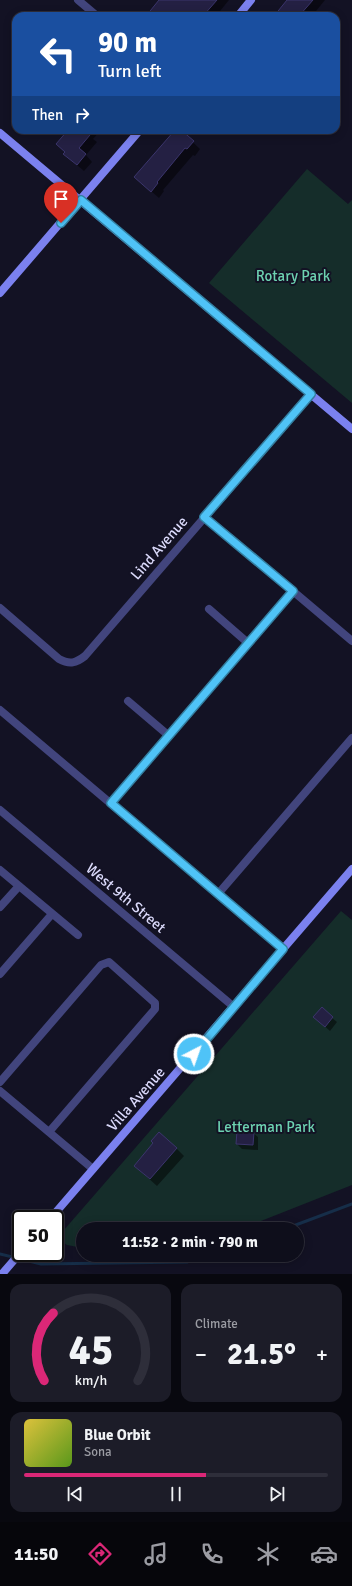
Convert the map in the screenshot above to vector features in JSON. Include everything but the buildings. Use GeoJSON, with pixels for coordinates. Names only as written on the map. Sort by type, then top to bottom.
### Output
{"type":"FeatureCollection","features":[{"type":"Feature","properties":{"kind":"main road"},"geometry":{"type":"LineString","coordinates":[[242,12],[252,0]]}},
{"type":"Feature","properties":{"kind":"main road"},"geometry":{"type":"LineString","coordinates":[[0,134],[81,200],[352,428]]}},
{"type":"Feature","properties":{"kind":"main road"},"geometry":{"type":"LineString","coordinates":[[0,293],[137,134]]}},
{"type":"Feature","properties":{"kind":"main road","name":"Villa Avenue"},"geometry":{"type":"LineString","coordinates":[[58,1210],[352,869]]}},
{"type":"Feature","properties":{"kind":"main road"},"geometry":{"type":"LineString","coordinates":[[2,1274],[12,1262]]}},
{"type":"Feature","properties":{"kind":"street"},"geometry":{"type":"LineString","coordinates":[[78,0],[93,12]]}},
{"type":"Feature","properties":{"kind":"street","name":"Lind Avenue"},"geometry":{"type":"LineString","coordinates":[[0,608],[59,658],[66,662],[74,663],[85,656],[311,394]]}},
{"type":"Feature","properties":{"kind":"street"},"geometry":{"type":"LineString","coordinates":[[204,517],[352,641]]}},
{"type":"Feature","properties":{"kind":"street"},"geometry":{"type":"LineString","coordinates":[[111,803],[293,591]]}},
{"type":"Feature","properties":{"kind":"street"},"geometry":{"type":"LineString","coordinates":[[209,609],[248,643]]}},
{"type":"Feature","properties":{"kind":"street"},"geometry":{"type":"LineString","coordinates":[[128,701],[168,735]]}},
{"type":"Feature","properties":{"kind":"street"},"geometry":{"type":"LineString","coordinates":[[0,710],[283,949]]}},
{"type":"Feature","properties":{"kind":"street"},"geometry":{"type":"LineString","coordinates":[[218,894],[352,738]]}},
{"type":"Feature","properties":{"kind":"street","name":"West 9th Street"},"geometry":{"type":"LineString","coordinates":[[0,810],[234,1007]]}},
{"type":"Feature","properties":{"kind":"street"},"geometry":{"type":"LineString","coordinates":[[0,870],[78,935]]}},
{"type":"Feature","properties":{"kind":"street"},"geometry":{"type":"LineString","coordinates":[[0,907],[19,886]]}},
{"type":"Feature","properties":{"kind":"street"},"geometry":{"type":"LineString","coordinates":[[0,974],[52,914]]}},
{"type":"Feature","properties":{"kind":"street"},"geometry":{"type":"LineString","coordinates":[[0,1082],[101,965],[109,962],[155,1003],[154,1009],[49,1132]]}},
{"type":"Feature","properties":{"kind":"street"},"geometry":{"type":"LineString","coordinates":[[0,1091],[93,1169]]}},
{"type":"Feature","properties":{"kind":"green space","name":"Rotary Park"},"geometry":{"type":"Polygon","coordinates":[[[307,169],[348,204],[352,200],[352,403],[209,283],[307,169]]]}},
{"type":"Feature","properties":{"kind":"green space","name":"Letterman Park"},"geometry":{"type":"Polygon","coordinates":[[[341,911],[352,920],[352,1185],[259,1222],[76,1222],[76,1247],[64,1243],[64,1230],[341,911]]]}},
{"type":"Feature","properties":{"kind":"waterway"},"geometry":{"type":"LineString","coordinates":[[304,1222],[352,1204]]}},
{"type":"Feature","properties":{"kind":"waterway"},"geometry":{"type":"LineString","coordinates":[[0,1254],[41,1264],[187,1262]]}},
{"type":"Feature","properties":{"kind":"route"},"geometry":{"type":"LineString","coordinates":[[61,223],[81,200],[311,394],[204,517],[293,591],[111,803],[283,949],[194,1054]]}}]}
